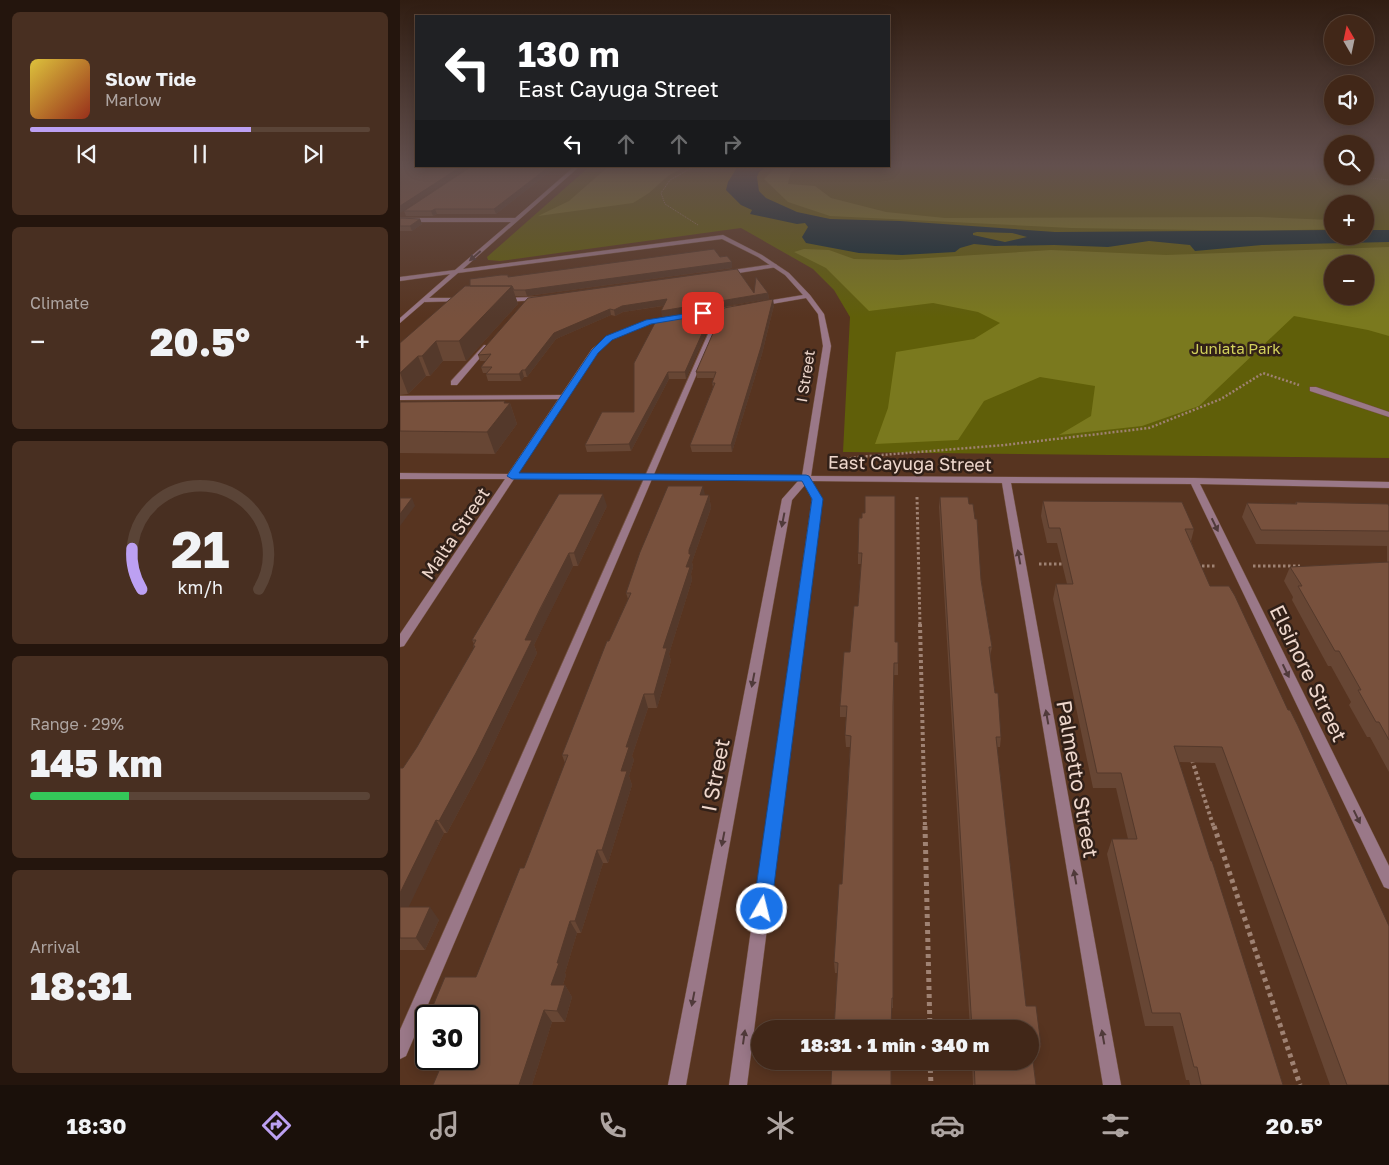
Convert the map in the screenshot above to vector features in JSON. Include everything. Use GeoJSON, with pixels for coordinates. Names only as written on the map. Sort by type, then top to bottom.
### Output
{"type":"FeatureCollection","features":[{"type":"Feature","properties":{"kind":"street"},"geometry":{"type":"LineString","coordinates":[[400,322],[520,217]]}},
{"type":"Feature","properties":{"kind":"street"},"geometry":{"type":"LineString","coordinates":[[400,219],[516,220]]}},
{"type":"Feature","properties":{"kind":"street"},"geometry":{"type":"LineString","coordinates":[[400,279],[723,237]]}},
{"type":"Feature","properties":{"kind":"street","name":"I Street"},"geometry":{"type":"LineString","coordinates":[[677,1085],[787,499],[806,478],[827,346],[821,314],[808,296],[787,274],[723,237]]}},
{"type":"Feature","properties":{"kind":"street"},"geometry":{"type":"LineString","coordinates":[[718,274],[775,266]]}},
{"type":"Feature","properties":{"kind":"street"},"geometry":{"type":"LineString","coordinates":[[750,305],[808,296]]}},
{"type":"Feature","properties":{"kind":"street"},"geometry":{"type":"LineString","coordinates":[[499,300],[546,298]]}},
{"type":"Feature","properties":{"kind":"street"},"geometry":{"type":"LineString","coordinates":[[425,300],[471,300]]}},
{"type":"Feature","properties":{"kind":"street"},"geometry":{"type":"LineString","coordinates":[[520,308],[527,300]]}},
{"type":"Feature","properties":{"kind":"street"},"geometry":{"type":"LineString","coordinates":[[694,314],[740,307]]}},
{"type":"Feature","properties":{"kind":"street"},"geometry":{"type":"LineString","coordinates":[[400,1050],[721,310]]}},
{"type":"Feature","properties":{"kind":"street","name":"Malta Street"},"geometry":{"type":"LineString","coordinates":[[400,643],[595,351],[609,338],[649,322],[676,318]]}},
{"type":"Feature","properties":{"kind":"street"},"geometry":{"type":"LineString","coordinates":[[454,383],[494,338]]}},
{"type":"Feature","properties":{"kind":"street"},"geometry":{"type":"LineString","coordinates":[[1313,389],[1389,415]]}},
{"type":"Feature","properties":{"kind":"street"},"geometry":{"type":"LineString","coordinates":[[400,398],[564,397]]}},
{"type":"Feature","properties":{"kind":"street","name":"East Cayuga Street"},"geometry":{"type":"LineString","coordinates":[[400,476],[1194,481],[1389,485]]}},
{"type":"Feature","properties":{"kind":"street"},"geometry":{"type":"LineString","coordinates":[[738,1085],[817,499],[806,478]]}},
{"type":"Feature","properties":{"kind":"street","name":"Palmetto Street"},"geometry":{"type":"LineString","coordinates":[[1006,480],[1112,1085]]}},
{"type":"Feature","properties":{"kind":"street","name":"Elsinore Street"},"geometry":{"type":"LineString","coordinates":[[1194,481],[1389,882]]}},
{"type":"Feature","properties":{"kind":"path"},"geometry":{"type":"LineString","coordinates":[[681,217],[723,237]]}},
{"type":"Feature","properties":{"kind":"path"},"geometry":{"type":"LineString","coordinates":[[842,460],[857,456],[1005,445],[1149,428],[1221,399],[1263,373],[1313,389]]}},
{"type":"Feature","properties":{"kind":"path"},"geometry":{"type":"LineString","coordinates":[[917,497],[930,1020]]}},
{"type":"Feature","properties":{"kind":"path"},"geometry":{"type":"LineString","coordinates":[[1039,564],[1069,564]]}},
{"type":"Feature","properties":{"kind":"path"},"geometry":{"type":"LineString","coordinates":[[1196,566],[1216,566]]}},
{"type":"Feature","properties":{"kind":"path"},"geometry":{"type":"LineString","coordinates":[[1253,566],[1307,566]]}},
{"type":"Feature","properties":{"kind":"path"},"geometry":{"type":"LineString","coordinates":[[1190,754],[1300,1085]]}},
{"type":"Feature","properties":{"kind":"path"},"geometry":{"type":"LineString","coordinates":[[930,1070],[931,1085]]}},
{"type":"Feature","properties":{"kind":"green space","name":"Juniata Park"},"geometry":{"type":"Polygon","coordinates":[[[533,217],[1324,217],[1324,245],[1374,245],[1374,217],[1389,217],[1389,458],[843,452],[850,317],[834,290],[813,269],[741,228],[500,261],[488,260],[487,257],[533,217]]]}},
{"type":"Feature","properties":{"kind":"green space"},"geometry":{"type":"Polygon","coordinates":[[[843,217],[1259,217],[1324,220],[1324,229],[1263,231],[1071,228],[843,217]]]}},
{"type":"Feature","properties":{"kind":"green space"},"geometry":{"type":"Polygon","coordinates":[[[1389,247],[1389,336],[1368,330],[1294,316],[1199,406],[1142,426],[1059,435],[1091,416],[1095,386],[1040,377],[984,401],[958,440],[875,444],[888,408],[896,352],[974,339],[1000,323],[978,312],[933,303],[869,311],[826,268],[794,252],[804,249],[829,250],[854,259],[897,260],[1051,250],[1166,255],[1389,247]]]}},
{"type":"Feature","properties":{"kind":"water"},"geometry":{"type":"Polygon","coordinates":[[[762,217],[819,217],[830,219],[900,221],[1055,232],[1324,230],[1324,244],[1262,245],[1195,251],[1190,245],[1149,241],[1108,247],[1054,245],[995,246],[974,244],[960,248],[955,252],[902,255],[859,253],[806,243],[802,237],[808,227],[805,223],[797,224],[762,217]],[[973,233],[973,235],[1005,242],[1027,237],[1012,233],[973,233]]]}},
{"type":"Feature","properties":{"kind":"water"},"geometry":{"type":"Polygon","coordinates":[[[1374,230],[1389,230],[1389,242],[1374,242],[1374,230]]]}},
{"type":"Feature","properties":{"kind":"building"},"geometry":{"type":"Polygon","coordinates":[[[400,218],[420,219],[410,226],[400,226],[400,218]]]}},
{"type":"Feature","properties":{"kind":"building"},"geometry":{"type":"Polygon","coordinates":[[[714,249],[720,257],[727,256],[732,262],[525,290],[514,290],[512,286],[470,286],[470,279],[501,275],[508,275],[508,277],[714,249]]]}},
{"type":"Feature","properties":{"kind":"building"},"geometry":{"type":"Polygon","coordinates":[[[737,269],[754,293],[756,277],[768,293],[661,311],[667,299],[622,306],[614,310],[610,309],[554,333],[525,370],[522,370],[519,374],[486,374],[492,367],[481,367],[491,354],[478,355],[528,298],[737,269]]]}},
{"type":"Feature","properties":{"kind":"building"},"geometry":{"type":"Polygon","coordinates":[[[465,286],[512,286],[459,341],[436,341],[422,356],[418,356],[400,373],[400,343],[465,286]]]}},
{"type":"Feature","properties":{"kind":"building"},"geometry":{"type":"Polygon","coordinates":[[[773,299],[761,347],[731,445],[690,445],[715,383],[712,383],[716,372],[696,372],[724,308],[773,299]]]}},
{"type":"Feature","properties":{"kind":"building"},"geometry":{"type":"Polygon","coordinates":[[[713,309],[685,372],[668,372],[629,444],[585,445],[602,412],[634,412],[634,363],[657,319],[713,309]]]}},
{"type":"Feature","properties":{"kind":"building"},"geometry":{"type":"Polygon","coordinates":[[[505,401],[504,403],[510,403],[487,432],[400,431],[400,402],[505,401]]]}},
{"type":"Feature","properties":{"kind":"building"},"geometry":{"type":"Polygon","coordinates":[[[668,486],[703,486],[700,495],[709,495],[689,550],[689,554],[691,554],[686,567],[690,567],[663,648],[667,648],[654,694],[644,694],[626,747],[629,747],[621,771],[627,771],[602,850],[597,850],[575,921],[570,921],[557,963],[559,963],[551,985],[565,985],[557,1011],[544,1010],[519,1085],[433,1085],[439,1070],[480,1070],[480,1005],[433,1005],[445,977],[476,977],[520,868],[524,868],[568,755],[562,755],[607,641],[609,641],[631,593],[626,593],[640,552],[668,486]]]}},
{"type":"Feature","properties":{"kind":"building"},"geometry":{"type":"Polygon","coordinates":[[[559,494],[603,494],[574,553],[569,553],[540,609],[525,640],[532,640],[476,753],[439,821],[436,820],[400,893],[400,768],[403,768],[417,747],[475,646],[473,646],[476,640],[472,640],[559,494]]]}},
{"type":"Feature","properties":{"kind":"building"},"geometry":{"type":"Polygon","coordinates":[[[865,496],[895,496],[895,642],[898,642],[898,663],[894,663],[893,706],[893,998],[891,1020],[835,1020],[838,963],[834,962],[839,884],[842,884],[851,736],[845,735],[847,706],[840,706],[844,652],[850,652],[854,606],[858,606],[862,553],[858,553],[859,518],[862,518],[862,513],[865,513],[865,496]]]}},
{"type":"Feature","properties":{"kind":"building"},"geometry":{"type":"Polygon","coordinates":[[[940,497],[968,497],[969,504],[973,504],[975,519],[977,519],[981,580],[992,647],[989,647],[995,693],[998,693],[1001,737],[996,737],[1026,1006],[1036,1006],[1038,1020],[971,1020],[940,497]]]}},
{"type":"Feature","properties":{"kind":"building"},"geometry":{"type":"Polygon","coordinates":[[[400,498],[412,498],[400,514],[400,498]]]}},
{"type":"Feature","properties":{"kind":"building"},"geometry":{"type":"Polygon","coordinates":[[[1043,501],[1182,502],[1194,529],[1185,529],[1210,586],[1229,586],[1235,596],[1288,710],[1290,710],[1298,726],[1389,926],[1389,1085],[1347,1085],[1222,747],[1174,746],[1283,1085],[1201,1085],[1197,1067],[1194,1067],[1180,1013],[1152,1013],[1112,839],[1137,839],[1121,773],[1097,773],[1056,584],[1073,584],[1060,528],[1049,528],[1043,501]]]}},
{"type":"Feature","properties":{"kind":"building"},"geometry":{"type":"Polygon","coordinates":[[[1296,502],[1388,504],[1389,531],[1261,530],[1247,503],[1297,504],[1296,502]]]}},
{"type":"Feature","properties":{"kind":"building"},"geometry":{"type":"Polygon","coordinates":[[[1389,562],[1389,740],[1379,722],[1376,722],[1358,690],[1361,690],[1339,651],[1335,651],[1298,586],[1302,586],[1290,567],[1389,562]]]}},
{"type":"Feature","properties":{"kind":"building"},"geometry":{"type":"Polygon","coordinates":[[[400,907],[430,907],[416,938],[400,938],[400,907]]]}},
{"type":"Feature","properties":{"kind":"building"},"geometry":{"type":"Polygon","coordinates":[[[832,1070],[891,1070],[891,1085],[831,1085],[832,1070]]]}},
{"type":"Feature","properties":{"kind":"building"},"geometry":{"type":"Polygon","coordinates":[[[974,1070],[1034,1070],[1036,1085],[975,1085],[974,1070]]]}},
{"type":"Feature","properties":{"kind":"route"},"geometry":{"type":"LineString","coordinates":[[703,313],[649,322],[609,338],[595,351],[512,476],[806,478],[817,499],[762,909]]}}]}
